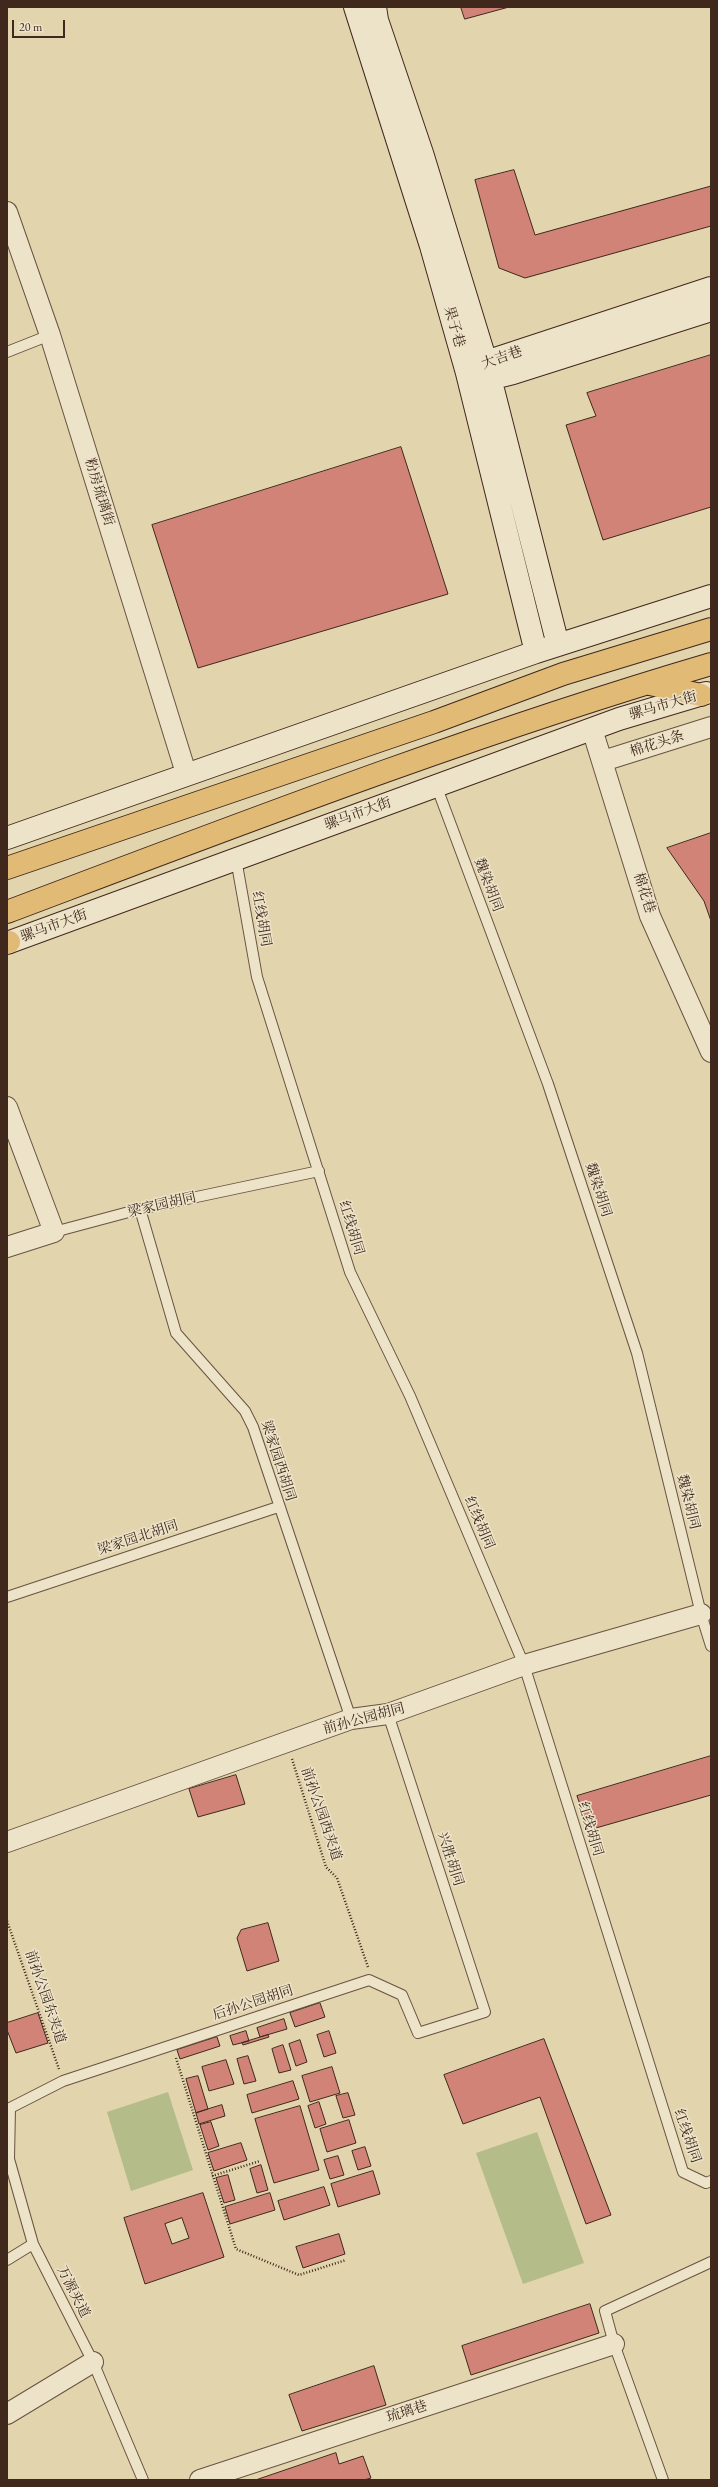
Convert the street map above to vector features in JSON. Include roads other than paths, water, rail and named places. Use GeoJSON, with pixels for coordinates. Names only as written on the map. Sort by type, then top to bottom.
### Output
{"type":"FeatureCollection","features":[{"type":"Feature","properties":{"kind":"main road"},"geometry":{"type":"LineString","coordinates":[[7,868],[434,722],[563,674],[711,629]]}},
{"type":"Feature","properties":{"kind":"main road","name":"骡马市大街"},"geometry":{"type":"LineString","coordinates":[[7,912],[459,746],[597,698],[711,664]]}},
{"type":"Feature","properties":{"kind":"main road"},"geometry":{"type":"LineString","coordinates":[[647,683],[706,693]]}},
{"type":"Feature","properties":{"kind":"street","name":"果子巷"},"geometry":{"type":"LineString","coordinates":[[355,7],[428,238],[467,374],[536,652]]}},
{"type":"Feature","properties":{"kind":"street","name":"果子巷"},"geometry":{"type":"LineString","coordinates":[[375,7],[377,20],[422,153],[487,370],[558,645]]}},
{"type":"Feature","properties":{"kind":"street","name":"粉房琉璃街"},"geometry":{"type":"LineString","coordinates":[[7,212],[50,335],[186,773]]}},
{"type":"Feature","properties":{"kind":"street","name":"大吉巷"},"geometry":{"type":"LineString","coordinates":[[487,370],[711,288]]}},
{"type":"Feature","properties":{"kind":"street","name":"大吉巷"},"geometry":{"type":"LineString","coordinates":[[467,374],[487,370],[711,310]]}},
{"type":"Feature","properties":{"kind":"street"},"geometry":{"type":"LineString","coordinates":[[7,838],[186,773],[536,652],[711,596]]}},
{"type":"Feature","properties":{"kind":"street","name":"骡马市大街"},"geometry":{"type":"LineString","coordinates":[[8,942],[619,719],[706,693]]}},
{"type":"Feature","properties":{"kind":"street","name":"棉花头条"},"geometry":{"type":"LineString","coordinates":[[602,762],[711,727]]}},
{"type":"Feature","properties":{"kind":"street","name":"棉花巷"},"geometry":{"type":"LineString","coordinates":[[592,729],[650,916],[711,1052]]}},
{"type":"Feature","properties":{"kind":"street"},"geometry":{"type":"LineString","coordinates":[[7,1107],[54,1232]]}},
{"type":"Feature","properties":{"kind":"street","name":"梁家园胡同"},"geometry":{"type":"LineString","coordinates":[[7,1247],[54,1232]]}},
{"type":"Feature","properties":{"kind":"street","name":"前孙公园胡同"},"geometry":{"type":"LineString","coordinates":[[7,1842],[351,1719],[388,1714],[524,1665],[701,1614]]}},
{"type":"Feature","properties":{"kind":"street","name":"琉璃巷"},"geometry":{"type":"LineString","coordinates":[[200,2480],[614,2344]]}},
{"type":"Feature","properties":{"kind":"street"},"geometry":{"type":"LineString","coordinates":[[7,2414],[93,2362]]}},
{"type":"Feature","properties":{"kind":"lane"},"geometry":{"type":"LineString","coordinates":[[7,352],[50,335]]}},
{"type":"Feature","properties":{"kind":"lane","name":"魏染胡同"},"geometry":{"type":"LineString","coordinates":[[436,786],[548,1084],[638,1353],[701,1614],[711,1646]]}},
{"type":"Feature","properties":{"kind":"lane","name":"红线胡同"},"geometry":{"type":"LineString","coordinates":[[236,859],[257,977],[350,1272],[410,1396],[524,1665],[683,2172],[706,2183],[711,2181]]}},
{"type":"Feature","properties":{"kind":"lane","name":"梁家园胡同"},"geometry":{"type":"LineString","coordinates":[[54,1232],[140,1209],[319,1171]]}},
{"type":"Feature","properties":{"kind":"lane","name":"梁家园西胡同"},"geometry":{"type":"LineString","coordinates":[[140,1209],[176,1334],[245,1411],[254,1427],[278,1507],[351,1719]]}},
{"type":"Feature","properties":{"kind":"lane","name":"梁家园北胡同"},"geometry":{"type":"LineString","coordinates":[[7,1597],[278,1507]]}},
{"type":"Feature","properties":{"kind":"lane","name":"兴胜胡同"},"geometry":{"type":"LineString","coordinates":[[372,1981],[402,1995],[418,2033],[485,2012],[388,1714]]}},
{"type":"Feature","properties":{"kind":"lane","name":"后孙公园胡同"},"geometry":{"type":"LineString","coordinates":[[10,2108],[63,2081],[369,1980],[372,1981]]}},
{"type":"Feature","properties":{"kind":"lane","name":"万源夹道"},"geometry":{"type":"LineString","coordinates":[[10,2108],[9,2159],[33,2244],[93,2362],[143,2480]]}},
{"type":"Feature","properties":{"kind":"lane"},"geometry":{"type":"LineString","coordinates":[[7,2260],[33,2244]]}},
{"type":"Feature","properties":{"kind":"lane"},"geometry":{"type":"LineString","coordinates":[[663,2480],[614,2344],[605,2311],[711,2262]]}}]}
